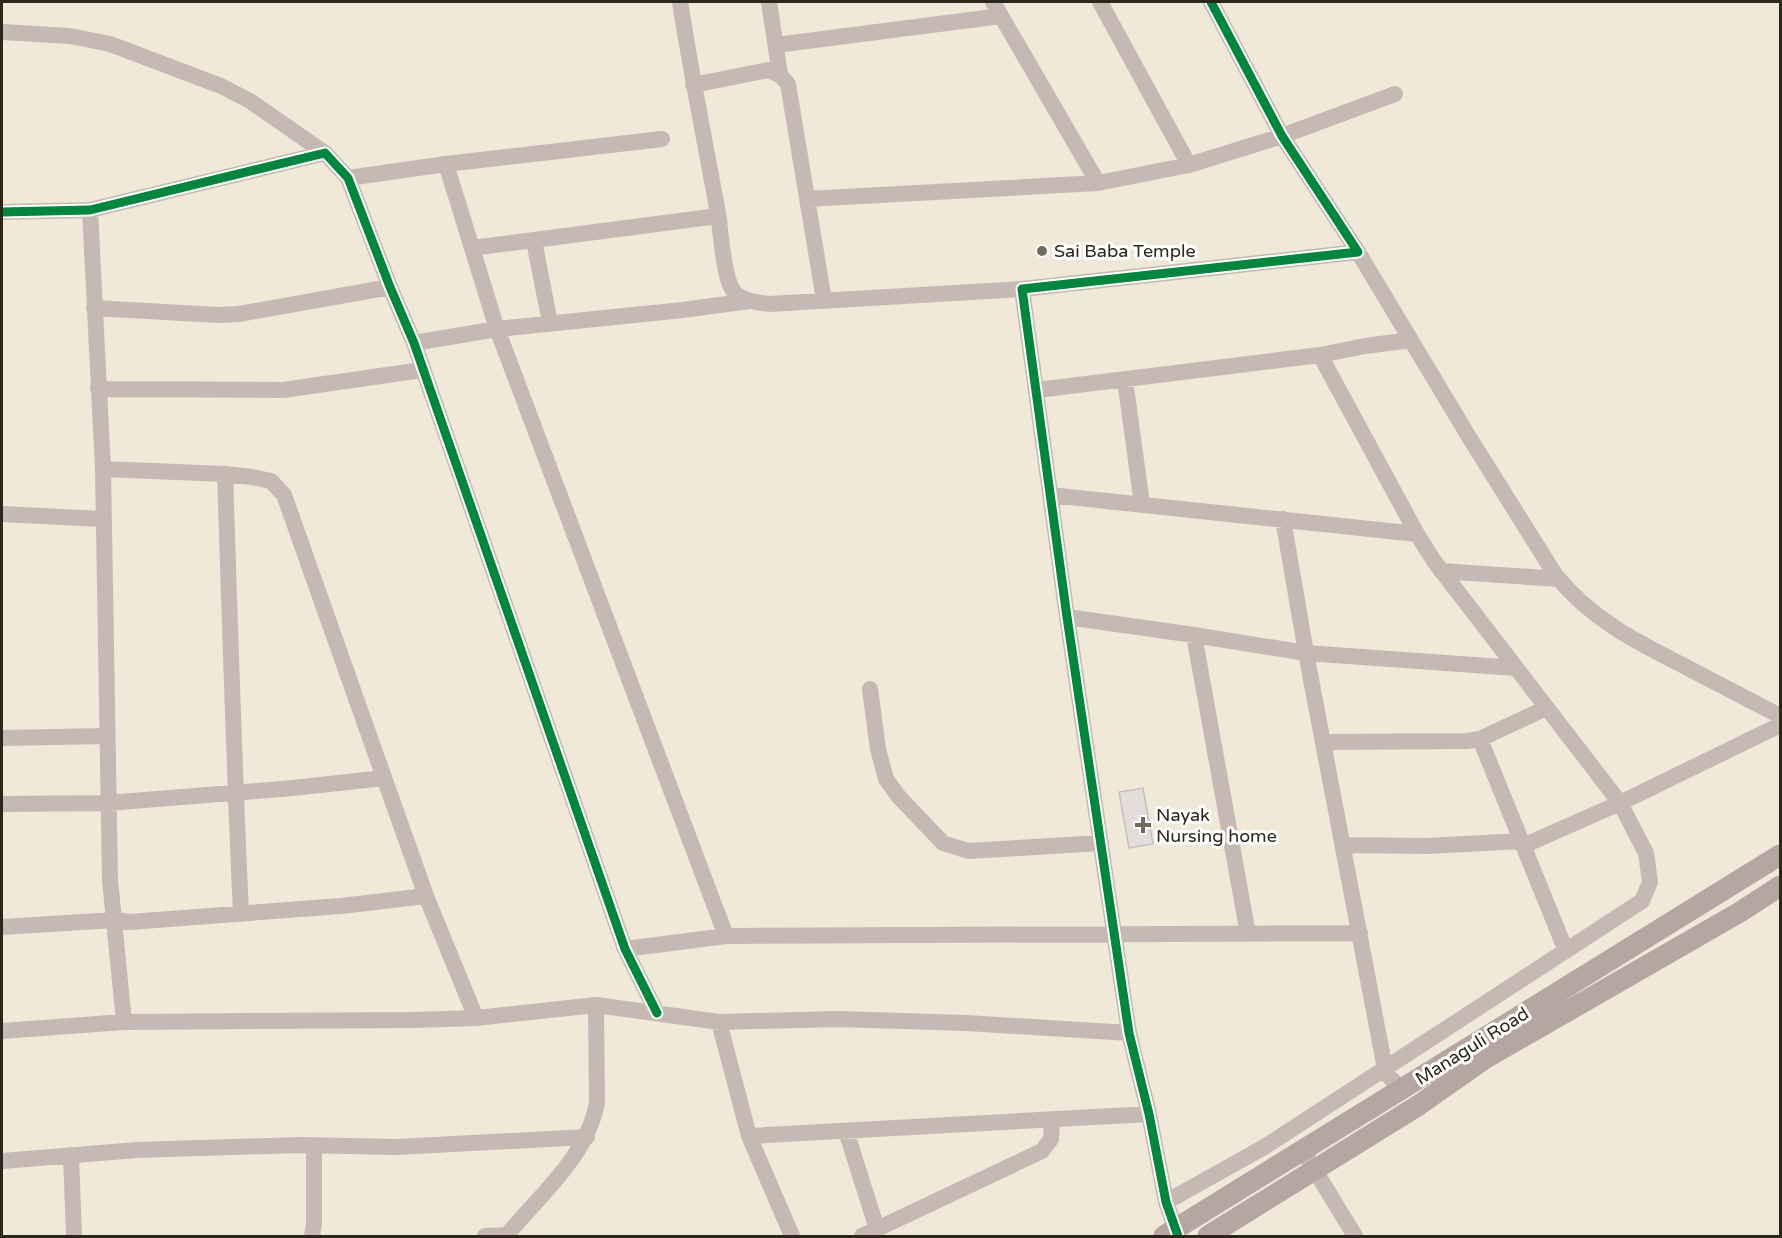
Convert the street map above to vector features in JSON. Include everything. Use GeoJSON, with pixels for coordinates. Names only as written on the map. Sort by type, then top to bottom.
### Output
{"type":"FeatureCollection","features":[{"type":"Feature","properties":{"kind":"main road","name":"Managuli Road"},"geometry":{"type":"LineString","coordinates":[[1208,1236],[1419,1105],[1481,1050],[1780,855]]}},
{"type":"Feature","properties":{"kind":"main road","name":"Managuli Road"},"geometry":{"type":"LineString","coordinates":[[1172,1234],[1402,1089],[1481,1050],[1740,912],[1780,886]]}},
{"type":"Feature","properties":{"kind":"main road"},"geometry":{"type":"LineString","coordinates":[[1402,1089],[1419,1105]]}},
{"type":"Feature","properties":{"kind":"street"},"geometry":{"type":"LineString","coordinates":[[680,2],[727,275],[735,293],[749,301]]}},
{"type":"Feature","properties":{"kind":"street"},"geometry":{"type":"LineString","coordinates":[[770,2],[780,75]]}},
{"type":"Feature","properties":{"kind":"street"},"geometry":{"type":"LineString","coordinates":[[1100,2],[1190,165]]}},
{"type":"Feature","properties":{"kind":"street"},"geometry":{"type":"LineString","coordinates":[[1211,2],[1282,136],[1358,252],[1469,437],[1559,579],[1593,613],[1627,637],[1780,716]]}},
{"type":"Feature","properties":{"kind":"street"},"geometry":{"type":"LineString","coordinates":[[776,45],[997,8],[1098,183]]}},
{"type":"Feature","properties":{"kind":"street"},"geometry":{"type":"LineString","coordinates":[[2,32],[70,36],[110,44],[221,86],[250,101],[325,153],[348,178],[414,343],[625,949],[657,1012]]}},
{"type":"Feature","properties":{"kind":"street"},"geometry":{"type":"LineString","coordinates":[[693,85],[768,70],[780,75],[788,84],[824,300]]}},
{"type":"Feature","properties":{"kind":"street"},"geometry":{"type":"LineString","coordinates":[[807,199],[1098,183],[1190,165],[1282,136],[1395,94]]}},
{"type":"Feature","properties":{"kind":"street"},"geometry":{"type":"LineString","coordinates":[[348,178],[446,164],[662,139]]}},
{"type":"Feature","properties":{"kind":"street"},"geometry":{"type":"LineString","coordinates":[[2,212],[90,210],[325,153]]}},
{"type":"Feature","properties":{"kind":"street"},"geometry":{"type":"LineString","coordinates":[[446,164],[497,329],[726,936]]}},
{"type":"Feature","properties":{"kind":"street"},"geometry":{"type":"LineString","coordinates":[[90,210],[103,470],[110,880],[124,1022]]}},
{"type":"Feature","properties":{"kind":"street"},"geometry":{"type":"LineString","coordinates":[[472,248],[718,216]]}},
{"type":"Feature","properties":{"kind":"street"},"geometry":{"type":"LineString","coordinates":[[534,241],[550,323]]}},
{"type":"Feature","properties":{"kind":"street"},"geometry":{"type":"LineString","coordinates":[[414,343],[497,329],[749,301],[770,304],[1022,289],[1358,252]]}},
{"type":"Feature","properties":{"kind":"street"},"geometry":{"type":"LineString","coordinates":[[94,308],[218,315],[239,314],[390,287]]}},
{"type":"Feature","properties":{"kind":"street"},"geometry":{"type":"LineString","coordinates":[[1022,289],[1067,617],[1129,1034],[1149,1114],[1172,1234]]}},
{"type":"Feature","properties":{"kind":"street"},"geometry":{"type":"LineString","coordinates":[[1037,390],[1320,355],[1411,340]]}},
{"type":"Feature","properties":{"kind":"street"},"geometry":{"type":"LineString","coordinates":[[1166,1202],[1266,1146],[1642,901],[1650,882],[1646,853],[1620,803],[1441,571],[1417,534],[1320,355]]}},
{"type":"Feature","properties":{"kind":"street"},"geometry":{"type":"LineString","coordinates":[[98,389],[283,390],[422,370]]}},
{"type":"Feature","properties":{"kind":"street"},"geometry":{"type":"LineString","coordinates":[[1125,380],[1142,504]]}},
{"type":"Feature","properties":{"kind":"street"},"geometry":{"type":"LineString","coordinates":[[103,470],[252,477],[271,481],[284,495],[426,896],[476,1018]]}},
{"type":"Feature","properties":{"kind":"street"},"geometry":{"type":"LineString","coordinates":[[225,474],[241,913]]}},
{"type":"Feature","properties":{"kind":"street"},"geometry":{"type":"LineString","coordinates":[[1050,495],[1417,534]]}},
{"type":"Feature","properties":{"kind":"street"},"geometry":{"type":"LineString","coordinates":[[2,514],[103,519]]}},
{"type":"Feature","properties":{"kind":"street"},"geometry":{"type":"LineString","coordinates":[[1283,519],[1306,653],[1385,1069],[1383,1071],[1402,1089]]}},
{"type":"Feature","properties":{"kind":"street"},"geometry":{"type":"LineString","coordinates":[[1441,571],[1559,579]]}},
{"type":"Feature","properties":{"kind":"street"},"geometry":{"type":"LineString","coordinates":[[1067,617],[1306,653],[1516,668]]}},
{"type":"Feature","properties":{"kind":"street"},"geometry":{"type":"LineString","coordinates":[[1194,635],[1248,934]]}},
{"type":"Feature","properties":{"kind":"street"},"geometry":{"type":"LineString","coordinates":[[870,689],[878,749],[886,779],[943,843],[968,851],[1101,843]]}},
{"type":"Feature","properties":{"kind":"street"},"geometry":{"type":"LineString","coordinates":[[1323,742],[1467,741],[1480,739],[1546,708]]}},
{"type":"Feature","properties":{"kind":"street"},"geometry":{"type":"LineString","coordinates":[[1343,845],[1428,846],[1522,843],[1620,803],[1780,725]]}},
{"type":"Feature","properties":{"kind":"street"},"geometry":{"type":"LineString","coordinates":[[2,738],[107,736]]}},
{"type":"Feature","properties":{"kind":"street"},"geometry":{"type":"LineString","coordinates":[[1480,739],[1566,951]]}},
{"type":"Feature","properties":{"kind":"street"},"geometry":{"type":"LineString","coordinates":[[2,804],[108,803],[384,778]]}},
{"type":"Feature","properties":{"kind":"street"},"geometry":{"type":"LineString","coordinates":[[2,927],[114,920],[130,922],[342,906],[426,896]]}},
{"type":"Feature","properties":{"kind":"street"},"geometry":{"type":"LineString","coordinates":[[625,949],[726,936],[1360,933]]}},
{"type":"Feature","properties":{"kind":"street"},"geometry":{"type":"LineString","coordinates":[[2,1031],[124,1022],[476,1018],[596,1005],[719,1022],[849,1020],[967,1023],[1129,1034]]}},
{"type":"Feature","properties":{"kind":"street"},"geometry":{"type":"LineString","coordinates":[[484,1236],[506,1236],[570,1162],[587,1137],[597,1102],[596,1005]]}},
{"type":"Feature","properties":{"kind":"street"},"geometry":{"type":"LineString","coordinates":[[719,1022],[749,1136],[792,1236]]}},
{"type":"Feature","properties":{"kind":"street"},"geometry":{"type":"LineString","coordinates":[[749,1136],[1149,1114]]}},
{"type":"Feature","properties":{"kind":"street"},"geometry":{"type":"LineString","coordinates":[[846,1131],[870,1233],[1042,1151],[1051,1139],[1052,1119]]}},
{"type":"Feature","properties":{"kind":"street"},"geometry":{"type":"LineString","coordinates":[[2,1161],[149,1150],[314,1146],[396,1147],[587,1137]]}},
{"type":"Feature","properties":{"kind":"street"},"geometry":{"type":"LineString","coordinates":[[312,1236],[314,1146]]}},
{"type":"Feature","properties":{"kind":"street"},"geometry":{"type":"LineString","coordinates":[[1303,1150],[1355,1236]]}},
{"type":"Feature","properties":{"kind":"street"},"geometry":{"type":"LineString","coordinates":[[71,1155],[74,1236]]}},
{"type":"Feature","properties":{"kind":"building"},"geometry":{"type":"Polygon","coordinates":[[[1143,788],[1153,844],[1129,848],[1119,792],[1143,788]]]}},
{"type":"Feature","properties":{"kind":"cycle path"},"geometry":{"type":"LineString","coordinates":[[1178,1236],[1166,1202],[1149,1114],[1129,1033],[1067,617],[1022,289],[1358,252],[1282,136],[1211,2]]}},
{"type":"Feature","properties":{"kind":"cycle path"},"geometry":{"type":"LineString","coordinates":[[2,212],[90,210],[325,153],[348,178],[414,343],[625,949],[657,1013]]}},
{"type":"Feature","properties":{"kind":"place","name":"Sai Baba Temple"},"geometry":{"type":"Point","coordinates":[1042,251]}},
{"type":"Feature","properties":{"kind":"place","name":"Nayak Nursing home"},"geometry":{"type":"Point","coordinates":[1143,825]}}]}
